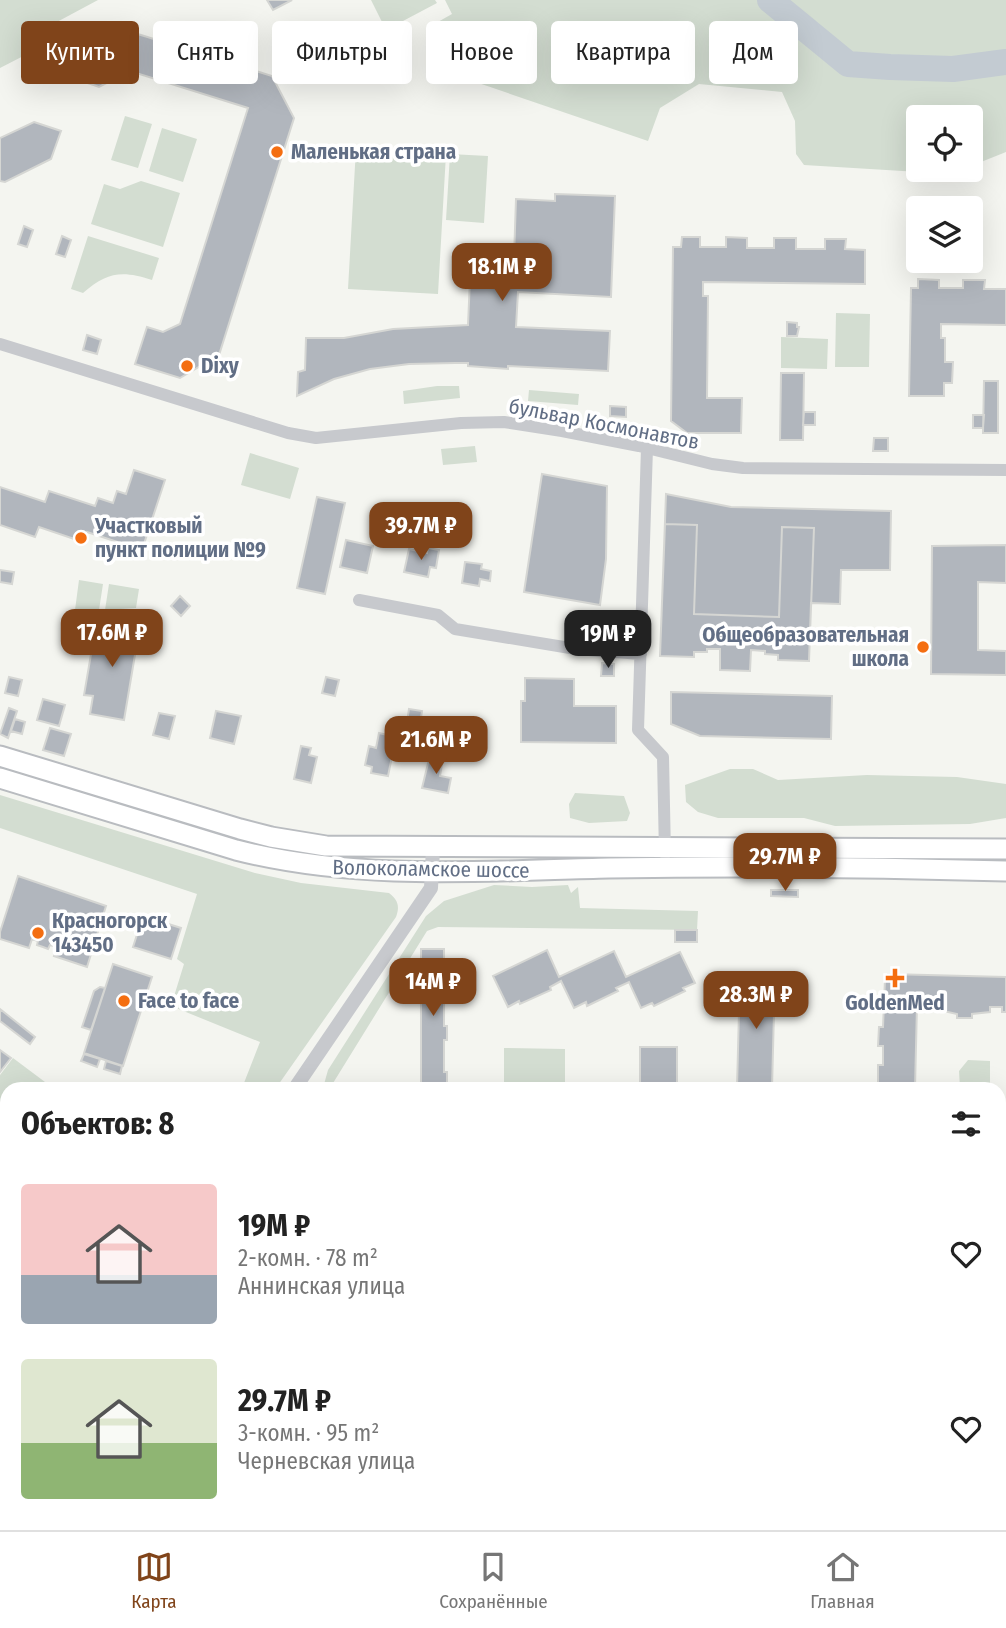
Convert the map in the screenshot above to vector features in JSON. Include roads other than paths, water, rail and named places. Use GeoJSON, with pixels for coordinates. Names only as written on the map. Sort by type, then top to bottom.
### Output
{"type":"FeatureCollection","features":[{"type":"Feature","properties":{"kind":"main road","name":"Волоколамское шоссе"},"geometry":{"type":"LineString","coordinates":[[0,755],[61,776],[271,837],[326,846],[666,859]]}},
{"type":"Feature","properties":{"kind":"main road","name":"Волоколамское шоссе"},"geometry":{"type":"LineString","coordinates":[[0,778],[267,858],[324,867],[433,873],[666,859]]}},
{"type":"Feature","properties":{"kind":"main road"},"geometry":{"type":"LineString","coordinates":[[666,859],[1006,849]]}},
{"type":"Feature","properties":{"kind":"main road"},"geometry":{"type":"LineString","coordinates":[[666,859],[1006,871]]}},
{"type":"Feature","properties":{"kind":"street","name":"бульвар Космонавтов"},"geometry":{"type":"LineString","coordinates":[[0,344],[288,433],[316,438],[461,423],[504,422],[743,468],[1006,470]]}},
{"type":"Feature","properties":{"kind":"street"},"geometry":{"type":"LineString","coordinates":[[647,448],[638,730],[663,757],[666,859]]}},
{"type":"Feature","properties":{"kind":"street"},"geometry":{"type":"LineString","coordinates":[[359,600],[438,615],[455,629],[576,649],[641,654]]}},
{"type":"Feature","properties":{"kind":"street"},"geometry":{"type":"LineString","coordinates":[[299,1082],[431,888],[433,848]]}},
{"type":"Feature","properties":{"kind":"waterway"},"geometry":{"type":"LineString","coordinates":[[770,0],[848,64],[953,69],[1006,62]]}},
{"type":"Feature","properties":{"kind":"place","name":"Маленькая страна"},"geometry":{"type":"Point","coordinates":[277,152]}},
{"type":"Feature","properties":{"kind":"place","name":"Dixy"},"geometry":{"type":"Point","coordinates":[187,366]}},
{"type":"Feature","properties":{"kind":"place","name":"Участковый пункт полиции №9"},"geometry":{"type":"Point","coordinates":[81,538]}},
{"type":"Feature","properties":{"kind":"place","name":"Общеобразовательная школа"},"geometry":{"type":"Point","coordinates":[923,647]}},
{"type":"Feature","properties":{"kind":"place","name":"Красногорск 143450"},"geometry":{"type":"Point","coordinates":[38,933]}},
{"type":"Feature","properties":{"kind":"place","name":"GoldenMed"},"geometry":{"type":"Point","coordinates":[895,978]}},
{"type":"Feature","properties":{"kind":"place","name":"Face to face"},"geometry":{"type":"Point","coordinates":[124,1001]}}]}
